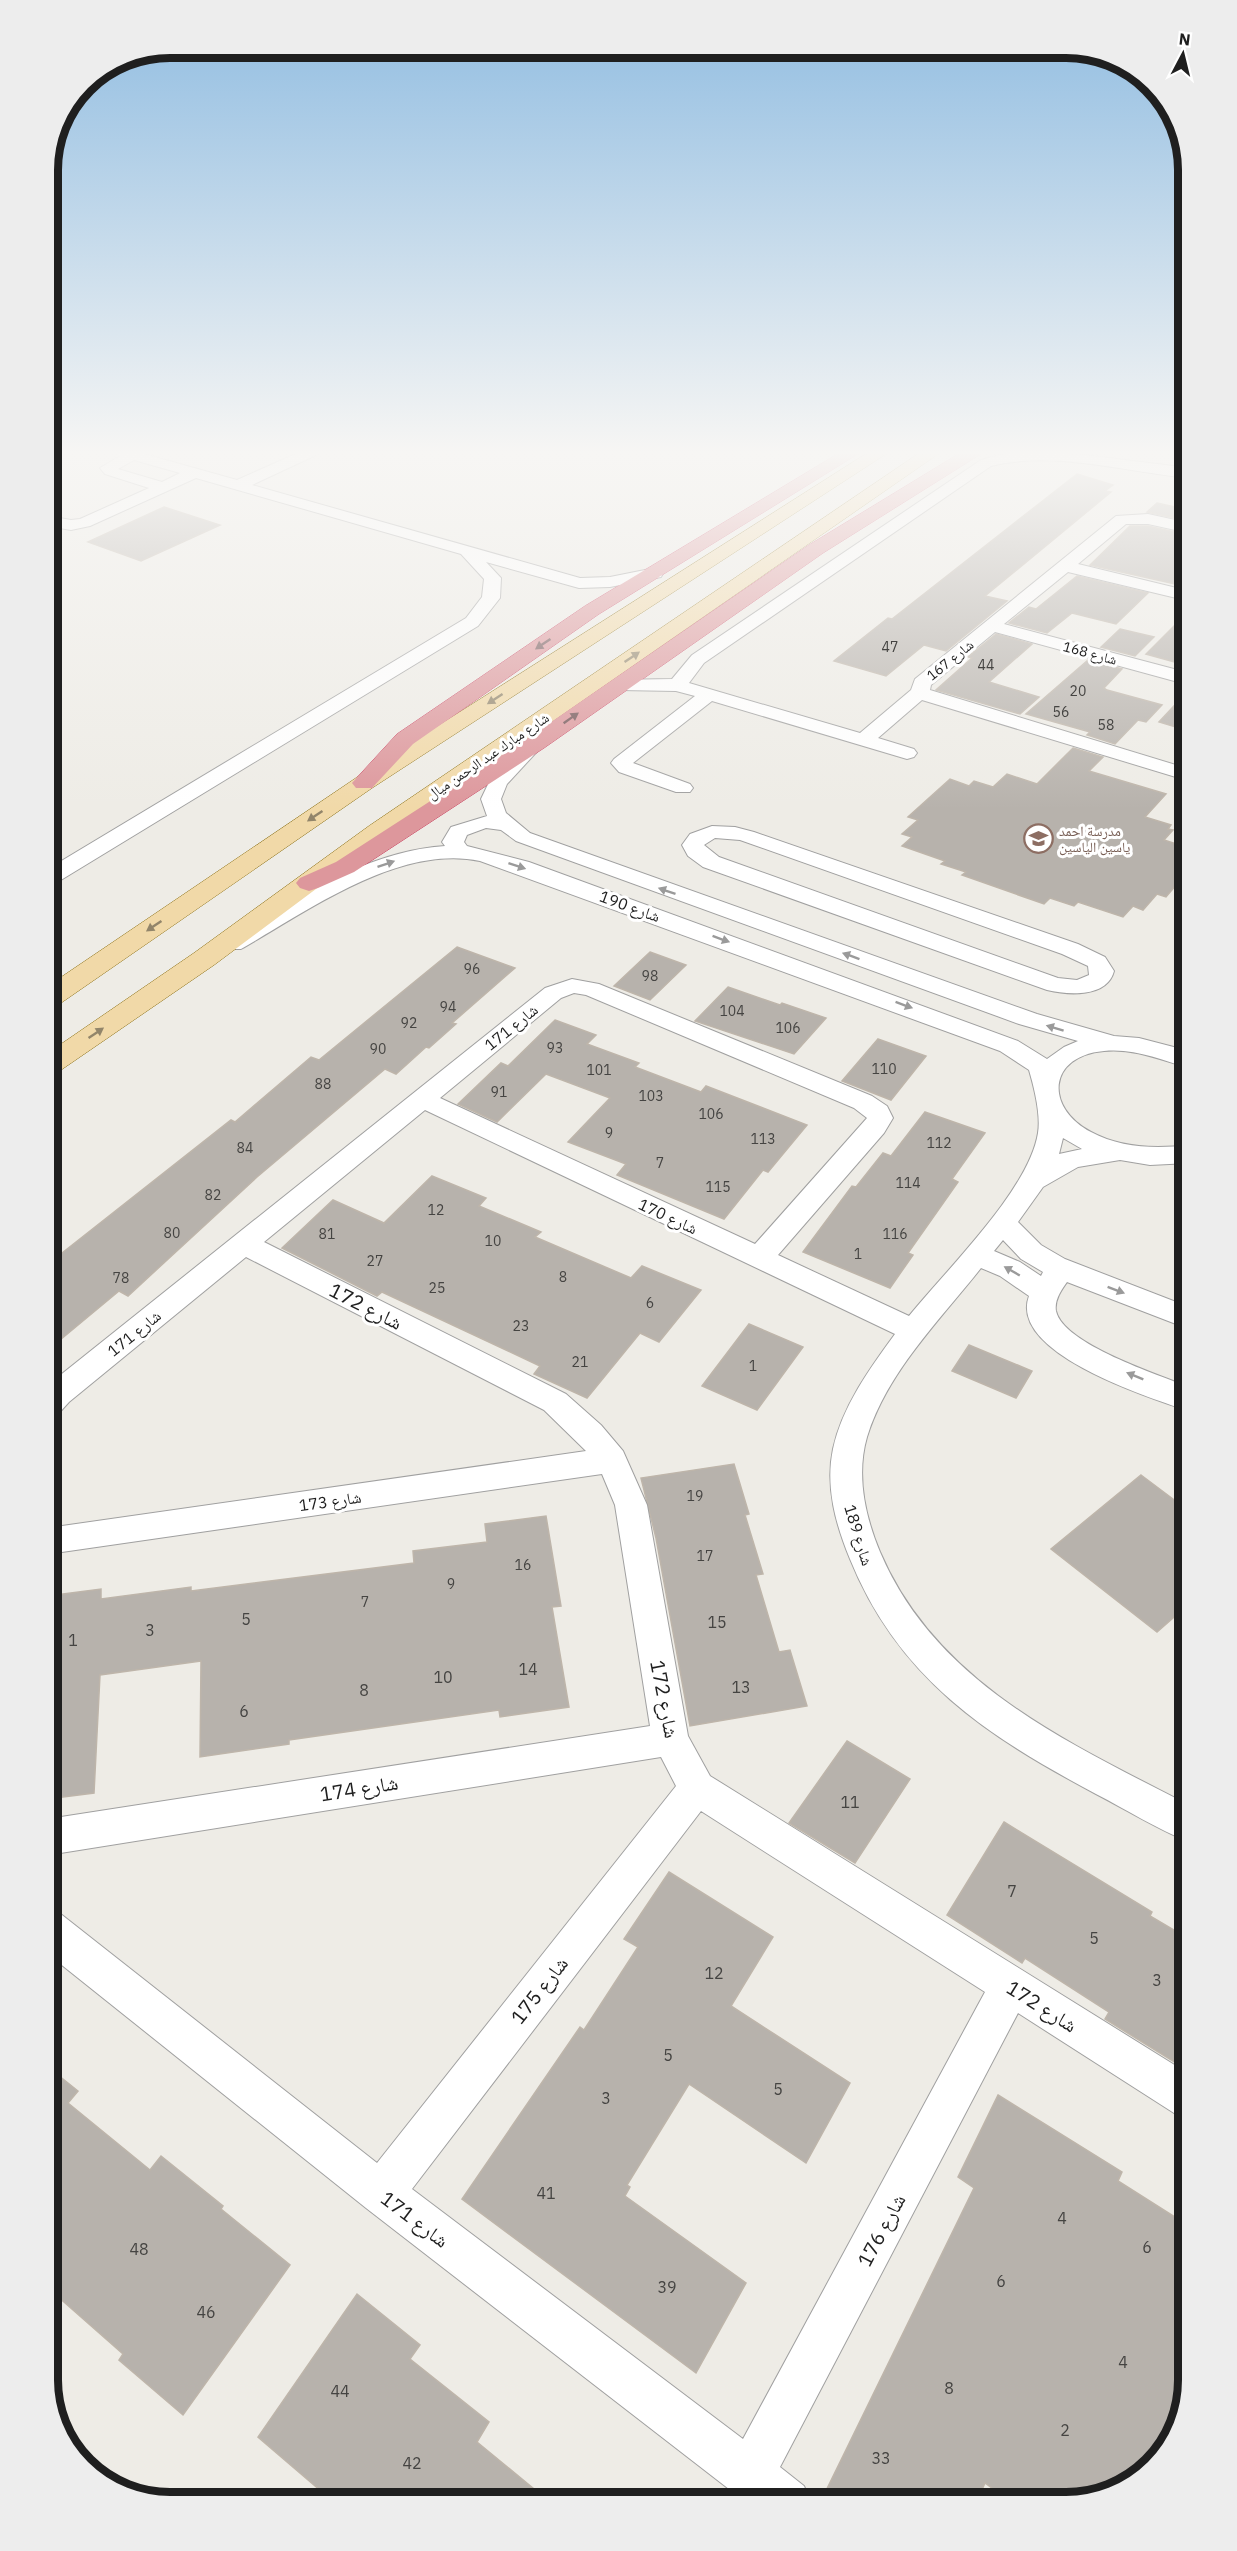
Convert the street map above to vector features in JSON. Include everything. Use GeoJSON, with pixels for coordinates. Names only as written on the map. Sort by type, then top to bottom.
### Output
{"type":"FeatureCollection","features":[{"type":"Feature","properties":{"kind":"highway"},"geometry":{"type":"LineString","coordinates":[[364,783],[405,739],[592,610],[658,571]]}},
{"type":"Feature","properties":{"kind":"highway"},"geometry":{"type":"LineString","coordinates":[[309,883],[345,867],[536,742],[784,571]]}},
{"type":"Feature","properties":{"kind":"main road"},"geometry":{"type":"LineString","coordinates":[[59,992],[364,783],[694,571]]}},
{"type":"Feature","properties":{"kind":"main road","name":"شارع مبارك عبد الرحمن ميال"},"geometry":{"type":"LineString","coordinates":[[59,1059],[204,959],[388,824],[758,571]]}},
{"type":"Feature","properties":{"kind":"street"},"geometry":{"type":"LineString","coordinates":[[59,872],[472,622],[491,598],[493,578],[486,571]]}},
{"type":"Feature","properties":{"kind":"street"},"geometry":{"type":"LineString","coordinates":[[535,571],[579,583],[610,582],[655,573]]}},
{"type":"Feature","properties":{"kind":"street"},"geometry":{"type":"LineString","coordinates":[[677,685],[698,659],[827,571]]}},
{"type":"Feature","properties":{"kind":"street","name":"شارع 167"},"geometry":{"type":"LineString","coordinates":[[1060,571],[922,683],[920,692],[943,701],[1178,772]]}},
{"type":"Feature","properties":{"kind":"street"},"geometry":{"type":"LineString","coordinates":[[1087,571],[1178,593]]}},
{"type":"Feature","properties":{"kind":"street"},"geometry":{"type":"LineString","coordinates":[[579,583],[592,601],[592,610]]}},
{"type":"Feature","properties":{"kind":"street","name":"شارع 168"},"geometry":{"type":"LineString","coordinates":[[991,626],[1178,676]]}},
{"type":"Feature","properties":{"kind":"street"},"geometry":{"type":"LineString","coordinates":[[651,663],[677,685]]}},
{"type":"Feature","properties":{"kind":"street"},"geometry":{"type":"LineString","coordinates":[[620,684],[677,685],[908,753]]}},
{"type":"Feature","properties":{"kind":"street"},"geometry":{"type":"LineString","coordinates":[[864,740],[920,692]]}},
{"type":"Feature","properties":{"kind":"street"},"geometry":{"type":"LineString","coordinates":[[683,788],[626,768],[621,763],[708,695]]}},
{"type":"Feature","properties":{"kind":"street"},"geometry":{"type":"LineString","coordinates":[[504,824],[492,808],[493,790],[536,742]]}},
{"type":"Feature","properties":{"kind":"street"},"geometry":{"type":"LineString","coordinates":[[461,852],[453,842],[458,831],[484,822],[504,824]]}},
{"type":"Feature","properties":{"kind":"street","name":"شارع 190"},"geometry":{"type":"LineString","coordinates":[[504,824],[523,837],[547,848],[1028,1019],[1111,1043]]}},
{"type":"Feature","properties":{"kind":"street"},"geometry":{"type":"LineString","coordinates":[[712,832],[747,836],[1070,949],[1097,963],[1102,971],[1100,979],[1090,985],[1067,988],[805,896],[711,862],[702,857],[693,844],[697,838],[712,832]]}},
{"type":"Feature","properties":{"kind":"street","name":"شارع 190"},"geometry":{"type":"LineString","coordinates":[[204,959],[373,869],[406,858],[461,852],[521,867],[998,1041],[1028,1056],[1040,1066],[1045,1083],[1045,1097],[1051,1111]]}},
{"type":"Feature","properties":{"kind":"street"},"geometry":{"type":"LineString","coordinates":[[775,928],[803,925],[812,920],[812,905],[805,896]]}},
{"type":"Feature","properties":{"kind":"street"},"geometry":{"type":"LineString","coordinates":[[885,968],[879,945],[893,934],[909,933]]}},
{"type":"Feature","properties":{"kind":"street","name":"شارع 171"},"geometry":{"type":"LineString","coordinates":[[58,1394],[553,993],[572,986],[591,989],[871,1107],[880,1118],[875,1127],[758,1259]]}},
{"type":"Feature","properties":{"kind":"street"},"geometry":{"type":"LineString","coordinates":[[1045,1083],[1052,1068],[1066,1055],[1087,1047],[1111,1043],[1138,1044],[1178,1056]]}},
{"type":"Feature","properties":{"kind":"street"},"geometry":{"type":"LineString","coordinates":[[1164,1050],[1178,1047]]}},
{"type":"Feature","properties":{"kind":"street","name":"شارع 170"},"geometry":{"type":"LineString","coordinates":[[422,1100],[915,1331]]}},
{"type":"Feature","properties":{"kind":"street"},"geometry":{"type":"LineString","coordinates":[[1051,1111],[1066,1128],[1116,1152],[1145,1158],[1178,1156]]}},
{"type":"Feature","properties":{"kind":"street","name":"شارع 189"},"geometry":{"type":"LineString","coordinates":[[1051,1111],[1054,1131],[1035,1180],[915,1331],[863,1406],[846,1462],[846,1496],[865,1564],[903,1628],[929,1661],[959,1688],[1009,1726],[1178,1818]]}},
{"type":"Feature","properties":{"kind":"street","name":"شارع 189"},"geometry":{"type":"LineString","coordinates":[[1035,1180],[1071,1159],[1116,1152]]}},
{"type":"Feature","properties":{"kind":"street"},"geometry":{"type":"LineString","coordinates":[[1002,1222],[1031,1252],[1054,1281]]}},
{"type":"Feature","properties":{"kind":"street","name":"شارع 172"},"geometry":{"type":"LineString","coordinates":[[244,1244],[555,1402],[590,1434],[612,1460],[631,1504],[670,1738],[697,1788],[1178,2091]]}},
{"type":"Feature","properties":{"kind":"street"},"geometry":{"type":"LineString","coordinates":[[976,1255],[1010,1269],[1178,1315]]}},
{"type":"Feature","properties":{"kind":"street"},"geometry":{"type":"LineString","coordinates":[[1054,1281],[1041,1311],[1048,1326],[1063,1341],[1084,1355],[1178,1394]]}},
{"type":"Feature","properties":{"kind":"street","name":"شارع 173"},"geometry":{"type":"LineString","coordinates":[[58,1540],[612,1460]]}},
{"type":"Feature","properties":{"kind":"street","name":"شارع 174"},"geometry":{"type":"LineString","coordinates":[[58,1835],[670,1738]]}},
{"type":"Feature","properties":{"kind":"street","name":"شارع 175"},"geometry":{"type":"LineString","coordinates":[[381,2193],[697,1788]]}},
{"type":"Feature","properties":{"kind":"street","name":"شارع 171"},"geometry":{"type":"LineString","coordinates":[[58,1937],[381,2193],[774,2492]]}},
{"type":"Feature","properties":{"kind":"street","name":"شارع 176"},"geometry":{"type":"LineString","coordinates":[[751,2473],[1010,1986]]}},
{"type":"Feature","properties":{"kind":"building"},"geometry":{"type":"Polygon","coordinates":[[[953,571],[1015,571],[985,596],[1007,601],[946,651],[924,645],[886,676],[834,661],[888,618],[892,619],[953,571]]]}},
{"type":"Feature","properties":{"kind":"building"},"geometry":{"type":"Polygon","coordinates":[[[1117,571],[1178,571],[1178,585],[1117,571]]]}},
{"type":"Feature","properties":{"kind":"building"},"geometry":{"type":"Polygon","coordinates":[[[1077,576],[1148,593],[1116,624],[1072,613],[1047,633],[1009,623],[1029,607],[1036,609],[1077,576]]]}},
{"type":"Feature","properties":{"kind":"building"},"geometry":{"type":"Polygon","coordinates":[[[1178,622],[1178,663],[1146,654],[1178,622]]]}},
{"type":"Feature","properties":{"kind":"building"},"geometry":{"type":"Polygon","coordinates":[[[1120,629],[1154,637],[1135,656],[1101,647],[1120,629]]]}},
{"type":"Feature","properties":{"kind":"building"},"geometry":{"type":"Polygon","coordinates":[[[996,634],[1032,644],[989,682],[1039,697],[1020,714],[936,690],[972,658],[968,657],[996,634]]]}},
{"type":"Feature","properties":{"kind":"building"},"geometry":{"type":"Polygon","coordinates":[[[1088,660],[1122,669],[1104,688],[1107,690],[1162,705],[1146,722],[1138,720],[1115,744],[1087,735],[1090,732],[1026,714],[1088,660]]]}},
{"type":"Feature","properties":{"kind":"building"},"geometry":{"type":"Polygon","coordinates":[[[1178,702],[1178,728],[1159,722],[1178,702]]]}},
{"type":"Feature","properties":{"kind":"building","name":"مدرسة احمد ياسين الياسين"},"geometry":{"type":"Polygon","coordinates":[[[1073,748],[1103,757],[1089,771],[1166,794],[1145,817],[1171,825],[1168,829],[1173,830],[1164,840],[1178,844],[1178,883],[1166,897],[1157,894],[1143,910],[1133,906],[1123,917],[1078,902],[1074,906],[1050,898],[1044,904],[962,875],[966,872],[941,864],[945,861],[902,846],[912,837],[902,834],[918,820],[908,817],[950,779],[969,786],[974,781],[993,787],[1007,774],[1037,784],[1073,748]]]}},
{"type":"Feature","properties":{"kind":"building"},"geometry":{"type":"Polygon","coordinates":[[[457,947],[515,968],[452,1023],[456,1024],[429,1048],[426,1047],[396,1074],[385,1069],[257,1177],[128,1296],[119,1291],[58,1341],[59,1256],[231,1120],[235,1122],[311,1057],[319,1060],[457,947]]]}},
{"type":"Feature","properties":{"kind":"building"},"geometry":{"type":"Polygon","coordinates":[[[650,952],[686,965],[650,1000],[614,986],[650,952]]]}},
{"type":"Feature","properties":{"kind":"building"},"geometry":{"type":"Polygon","coordinates":[[[728,987],[826,1018],[794,1054],[695,1021],[728,987]]]}},
{"type":"Feature","properties":{"kind":"building"},"geometry":{"type":"Polygon","coordinates":[[[555,1020],[596,1035],[587,1044],[639,1063],[635,1067],[701,1092],[706,1086],[807,1125],[768,1172],[763,1170],[724,1219],[617,1175],[626,1164],[568,1142],[610,1098],[546,1074],[497,1122],[458,1104],[501,1063],[508,1066],[555,1020]]]}},
{"type":"Feature","properties":{"kind":"building"},"geometry":{"type":"Polygon","coordinates":[[[878,1039],[926,1056],[891,1100],[842,1081],[878,1039]]]}},
{"type":"Feature","properties":{"kind":"building"},"geometry":{"type":"Polygon","coordinates":[[[925,1112],[985,1133],[952,1179],[958,1182],[908,1253],[913,1255],[890,1288],[803,1252],[852,1186],[856,1187],[883,1153],[891,1156],[925,1112]]]}},
{"type":"Feature","properties":{"kind":"building"},"geometry":{"type":"Polygon","coordinates":[[[432,1176],[486,1198],[479,1206],[541,1232],[535,1237],[631,1278],[642,1266],[701,1290],[659,1342],[640,1333],[587,1398],[534,1374],[540,1366],[382,1292],[377,1296],[282,1248],[333,1200],[384,1223],[432,1176]]]}},
{"type":"Feature","properties":{"kind":"building"},"geometry":{"type":"Polygon","coordinates":[[[749,1324],[803,1347],[757,1410],[702,1386],[749,1324]]]}},
{"type":"Feature","properties":{"kind":"building"},"geometry":{"type":"Polygon","coordinates":[[[969,1345],[1032,1371],[1016,1398],[952,1371],[969,1345]]]}},
{"type":"Feature","properties":{"kind":"building"},"geometry":{"type":"Polygon","coordinates":[[[734,1464],[749,1514],[745,1515],[763,1574],[756,1575],[779,1652],[790,1650],[807,1706],[690,1726],[656,1538],[641,1478],[734,1464]]]}},
{"type":"Feature","properties":{"kind":"building"},"geometry":{"type":"Polygon","coordinates":[[[1141,1475],[1178,1503],[1178,1614],[1157,1632],[1051,1549],[1141,1475]]]}},
{"type":"Feature","properties":{"kind":"building"},"geometry":{"type":"Polygon","coordinates":[[[546,1516],[561,1606],[552,1607],[569,1707],[500,1717],[499,1710],[289,1740],[289,1744],[200,1757],[201,1661],[100,1675],[94,1793],[58,1798],[58,1595],[101,1589],[101,1599],[191,1587],[191,1591],[414,1563],[413,1551],[487,1542],[485,1524],[546,1516]]]}},
{"type":"Feature","properties":{"kind":"building"},"geometry":{"type":"Polygon","coordinates":[[[847,1741],[910,1779],[855,1863],[789,1823],[847,1741]]]}},
{"type":"Feature","properties":{"kind":"building"},"geometry":{"type":"Polygon","coordinates":[[[1004,1822],[1152,1912],[1150,1916],[1178,1933],[1178,2059],[1176,2063],[1105,2019],[1109,2012],[1025,1958],[1022,1963],[947,1915],[1004,1822]]]}},
{"type":"Feature","properties":{"kind":"building"},"geometry":{"type":"Polygon","coordinates":[[[669,1872],[773,1937],[731,2006],[850,2083],[806,2163],[689,2084],[627,2185],[630,2187],[625,2196],[746,2283],[696,2373],[462,2199],[580,2027],[584,2030],[638,1947],[624,1939],[669,1872]]]}},
{"type":"Feature","properties":{"kind":"building"},"geometry":{"type":"Polygon","coordinates":[[[58,2075],[78,2091],[68,2103],[150,2170],[161,2156],[223,2206],[221,2209],[290,2265],[183,2415],[119,2360],[123,2354],[58,2297],[58,2075]]]}},
{"type":"Feature","properties":{"kind":"building"},"geometry":{"type":"Polygon","coordinates":[[[998,2095],[1122,2172],[1118,2181],[1178,2219],[1178,2388],[1173,2417],[1160,2443],[1146,2460],[1103,2487],[1074,2492],[997,2492],[985,2483],[981,2492],[825,2492],[974,2188],[958,2177],[998,2095]]]}},
{"type":"Feature","properties":{"kind":"building"},"geometry":{"type":"Polygon","coordinates":[[[357,2294],[420,2345],[410,2359],[489,2422],[477,2442],[538,2492],[322,2492],[258,2437],[357,2294]]]}},
{"type":"Feature","properties":{"kind":"place","name":"مدرسة احمد ياسين الياسين"},"geometry":{"type":"Point","coordinates":[1038,839]}}]}
